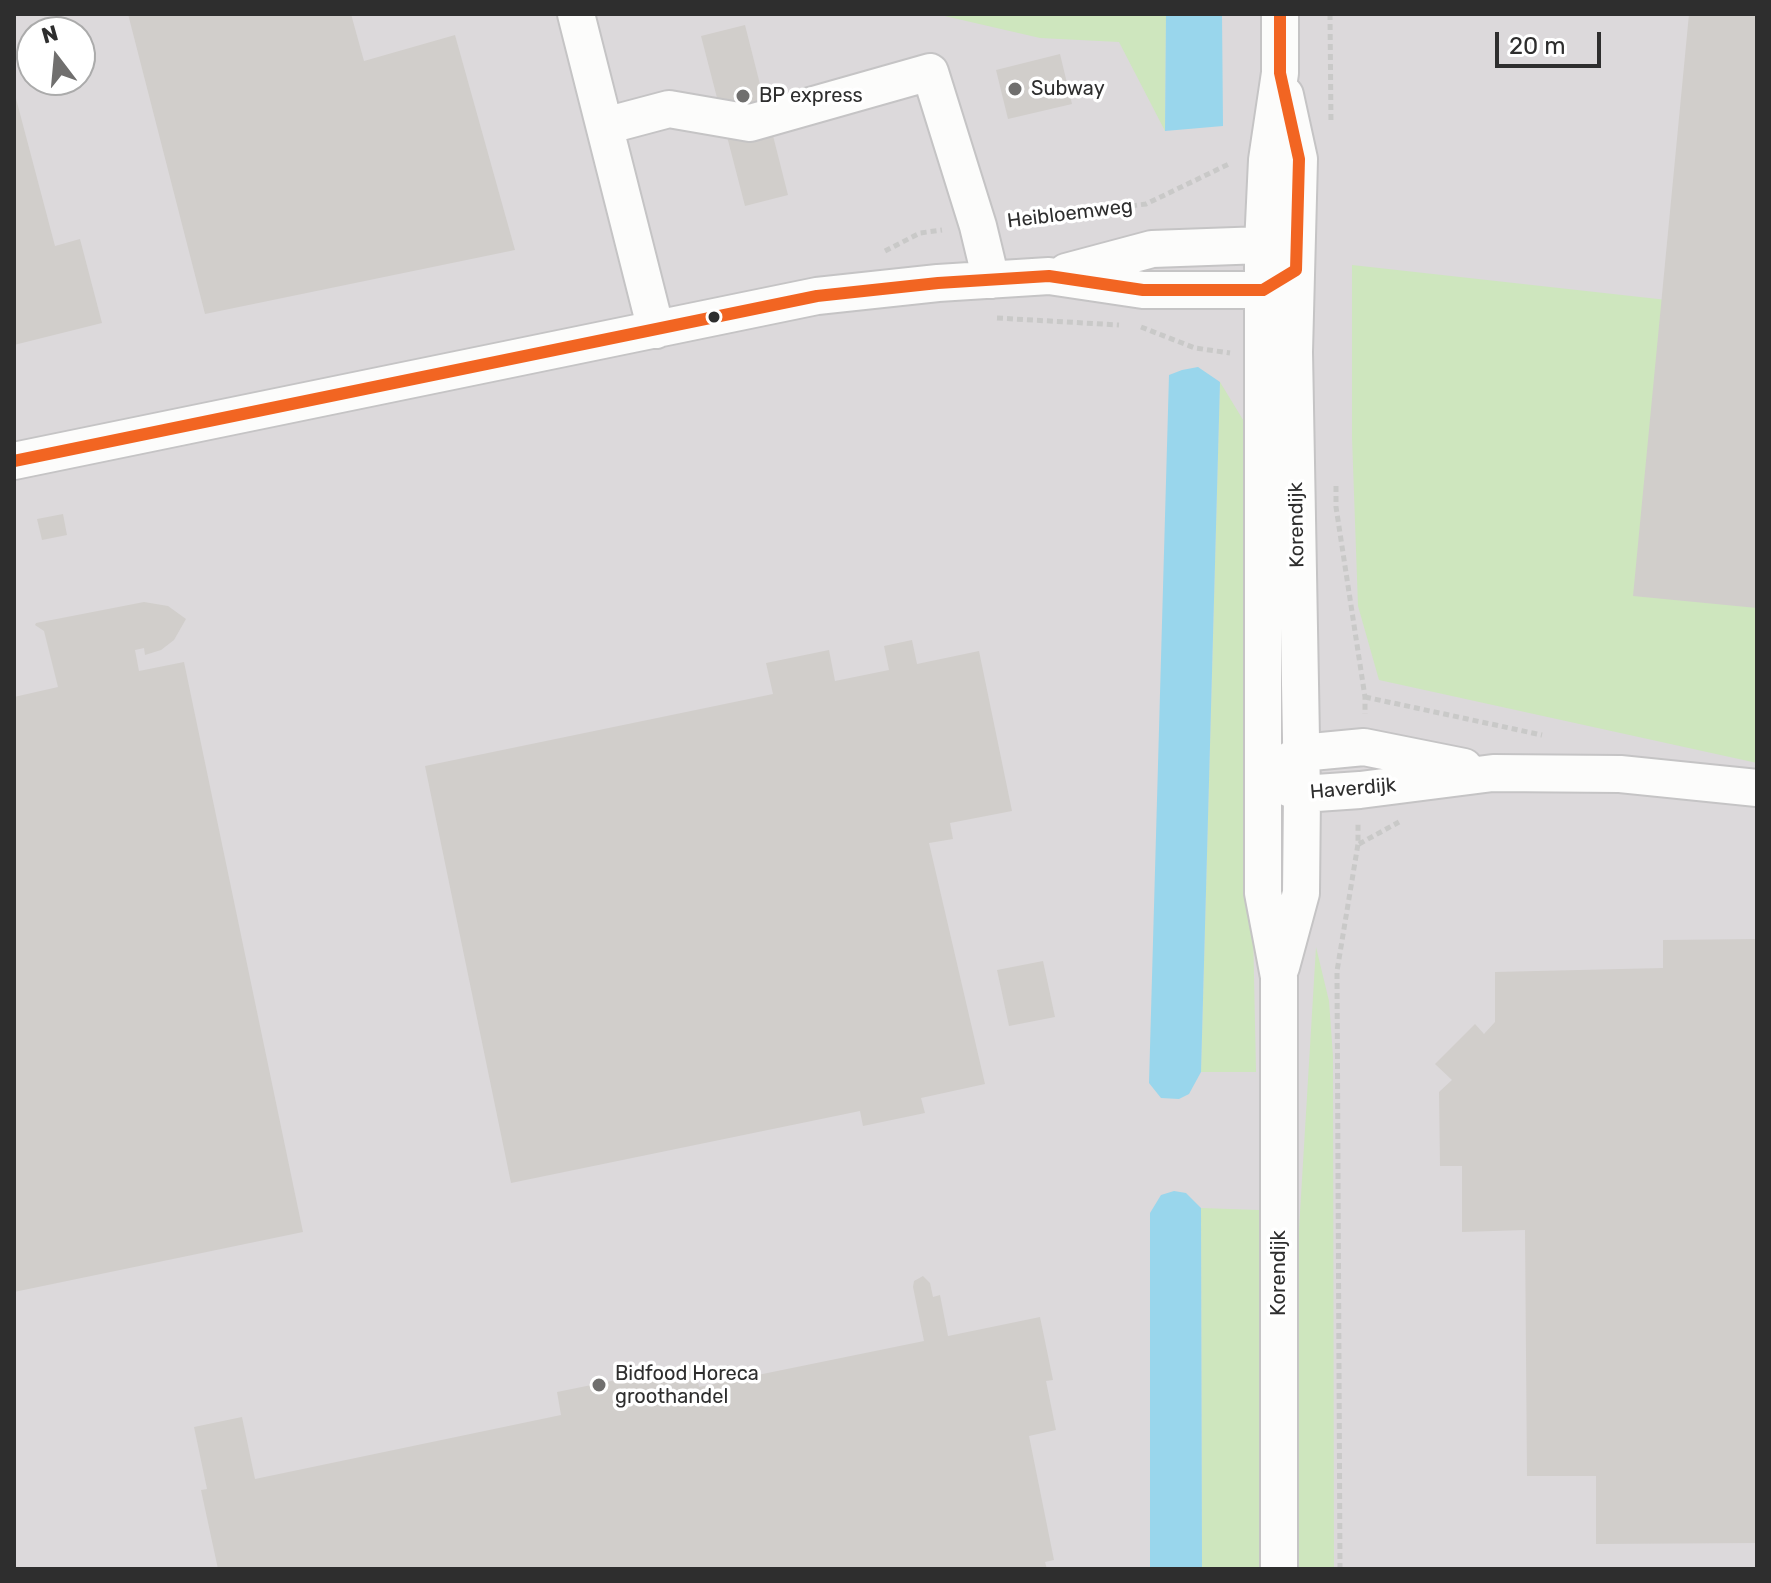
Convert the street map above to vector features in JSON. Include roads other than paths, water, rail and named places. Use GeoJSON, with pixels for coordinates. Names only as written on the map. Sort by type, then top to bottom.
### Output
{"type":"FeatureCollection","features":[{"type":"Feature","properties":{"kind":"street"},"geometry":{"type":"LineString","coordinates":[[576,14],[656,330]]}},
{"type":"Feature","properties":{"kind":"street","name":"Korendijk"},"geometry":{"type":"LineString","coordinates":[[1279,1569],[1279,977],[1263,893],[1262,352],[1267,160],[1280,73],[1280,14]]}},
{"type":"Feature","properties":{"kind":"street"},"geometry":{"type":"LineString","coordinates":[[605,126],[669,109],[750,123],[930,72],[978,226],[991,280]]}},
{"type":"Feature","properties":{"kind":"street","name":"Korendijk"},"geometry":{"type":"LineString","coordinates":[[1279,977],[1301,893],[1302,794],[1294,352],[1299,159],[1280,73]]}},
{"type":"Feature","properties":{"kind":"street"},"geometry":{"type":"LineString","coordinates":[[14,461],[817,296],[1049,276],[1152,249],[1263,245],[1296,270],[1263,290],[1143,290],[1049,276]]}},
{"type":"Feature","properties":{"kind":"street","name":"Haverdijk"},"geometry":{"type":"LineString","coordinates":[[1264,777],[1301,753],[1364,747],[1493,773]]}},
{"type":"Feature","properties":{"kind":"street","name":"Haverdijk"},"geometry":{"type":"LineString","coordinates":[[1264,777],[1302,794],[1493,773],[1620,774],[1757,788]]}},
{"type":"Feature","properties":{"kind":"water"},"geometry":{"type":"Polygon","coordinates":[[[1166,14],[1222,14],[1223,126],[1165,131],[1166,14]]]}},
{"type":"Feature","properties":{"kind":"water"},"geometry":{"type":"Polygon","coordinates":[[[1198,367],[1220,382],[1201,1072],[1189,1094],[1179,1099],[1161,1098],[1149,1083],[1169,375],[1198,367]]]}},
{"type":"Feature","properties":{"kind":"water"},"geometry":{"type":"Polygon","coordinates":[[[1174,1191],[1186,1193],[1201,1208],[1202,1569],[1150,1569],[1150,1213],[1161,1195],[1174,1191]]]}},
{"type":"Feature","properties":{"kind":"place","name":"Subway"},"geometry":{"type":"Point","coordinates":[1015,89]}},
{"type":"Feature","properties":{"kind":"place","name":"BP express"},"geometry":{"type":"Point","coordinates":[743,96]}},
{"type":"Feature","properties":{"kind":"place","name":"Bidfood Horeca groothandel"},"geometry":{"type":"Point","coordinates":[599,1385]}}]}
